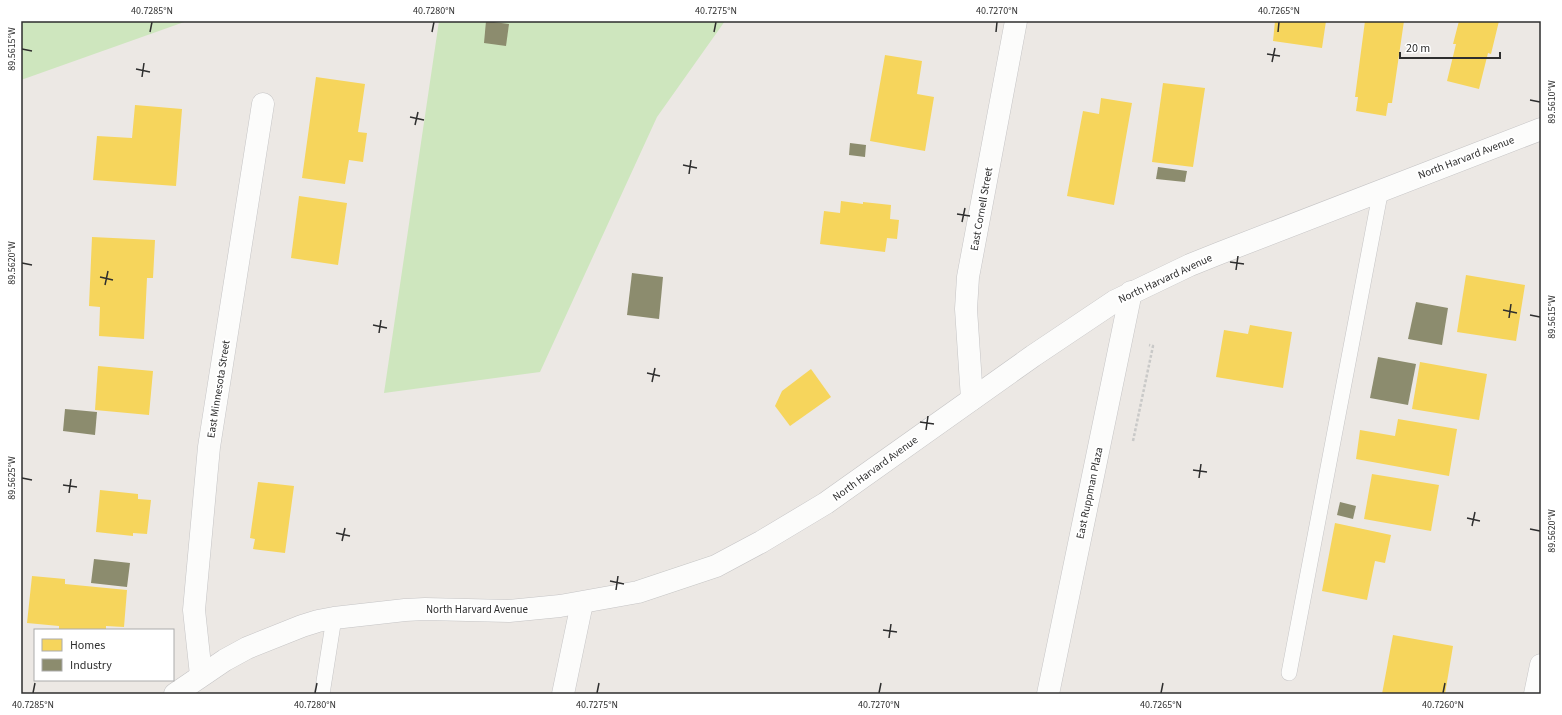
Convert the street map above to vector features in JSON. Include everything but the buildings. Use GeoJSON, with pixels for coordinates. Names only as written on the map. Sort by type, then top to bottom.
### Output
{"type":"FeatureCollection","features":[{"type":"Feature","properties":{"kind":"street","name":"East Cornell Street"},"geometry":{"type":"LineString","coordinates":[[972,399],[966,309],[968,277],[1016,21]]}},
{"type":"Feature","properties":{"kind":"street","name":"East Minnesota Street"},"geometry":{"type":"LineString","coordinates":[[201,675],[194,610],[208,455],[262,104]]}},
{"type":"Feature","properties":{"kind":"street","name":"North Harvard Avenue"},"geometry":{"type":"LineString","coordinates":[[175,694],[225,660],[252,646],[302,626],[334,618],[412,610],[509,611],[582,603],[622,596],[645,590],[730,559],[779,532],[826,503],[1099,311],[1131,292],[1190,265],[1541,128]]}},
{"type":"Feature","properties":{"kind":"street","name":"East Ruppman Plaza"},"geometry":{"type":"LineString","coordinates":[[1048,694],[1131,292]]}},
{"type":"Feature","properties":{"kind":"street"},"geometry":{"type":"LineString","coordinates":[[563,694],[582,603]]}},
{"type":"Feature","properties":{"kind":"street"},"geometry":{"type":"LineString","coordinates":[[1535,694],[1541,665]]}},
{"type":"Feature","properties":{"kind":"lane"},"geometry":{"type":"LineString","coordinates":[[1289,673],[1381,190]]}},
{"type":"Feature","properties":{"kind":"lane"},"geometry":{"type":"LineString","coordinates":[[322,694],[334,618]]}},
{"type":"Feature","properties":{"kind":"path"},"geometry":{"type":"LineString","coordinates":[[1133,441],[1153,346],[1147,345]]}},
{"type":"Feature","properties":{"kind":"green space"},"geometry":{"type":"Polygon","coordinates":[[[21,21],[187,21],[21,80],[21,21]]]}},
{"type":"Feature","properties":{"kind":"green space"},"geometry":{"type":"Polygon","coordinates":[[[439,21],[725,21],[657,117],[540,372],[384,393],[439,21]]]}}]}
